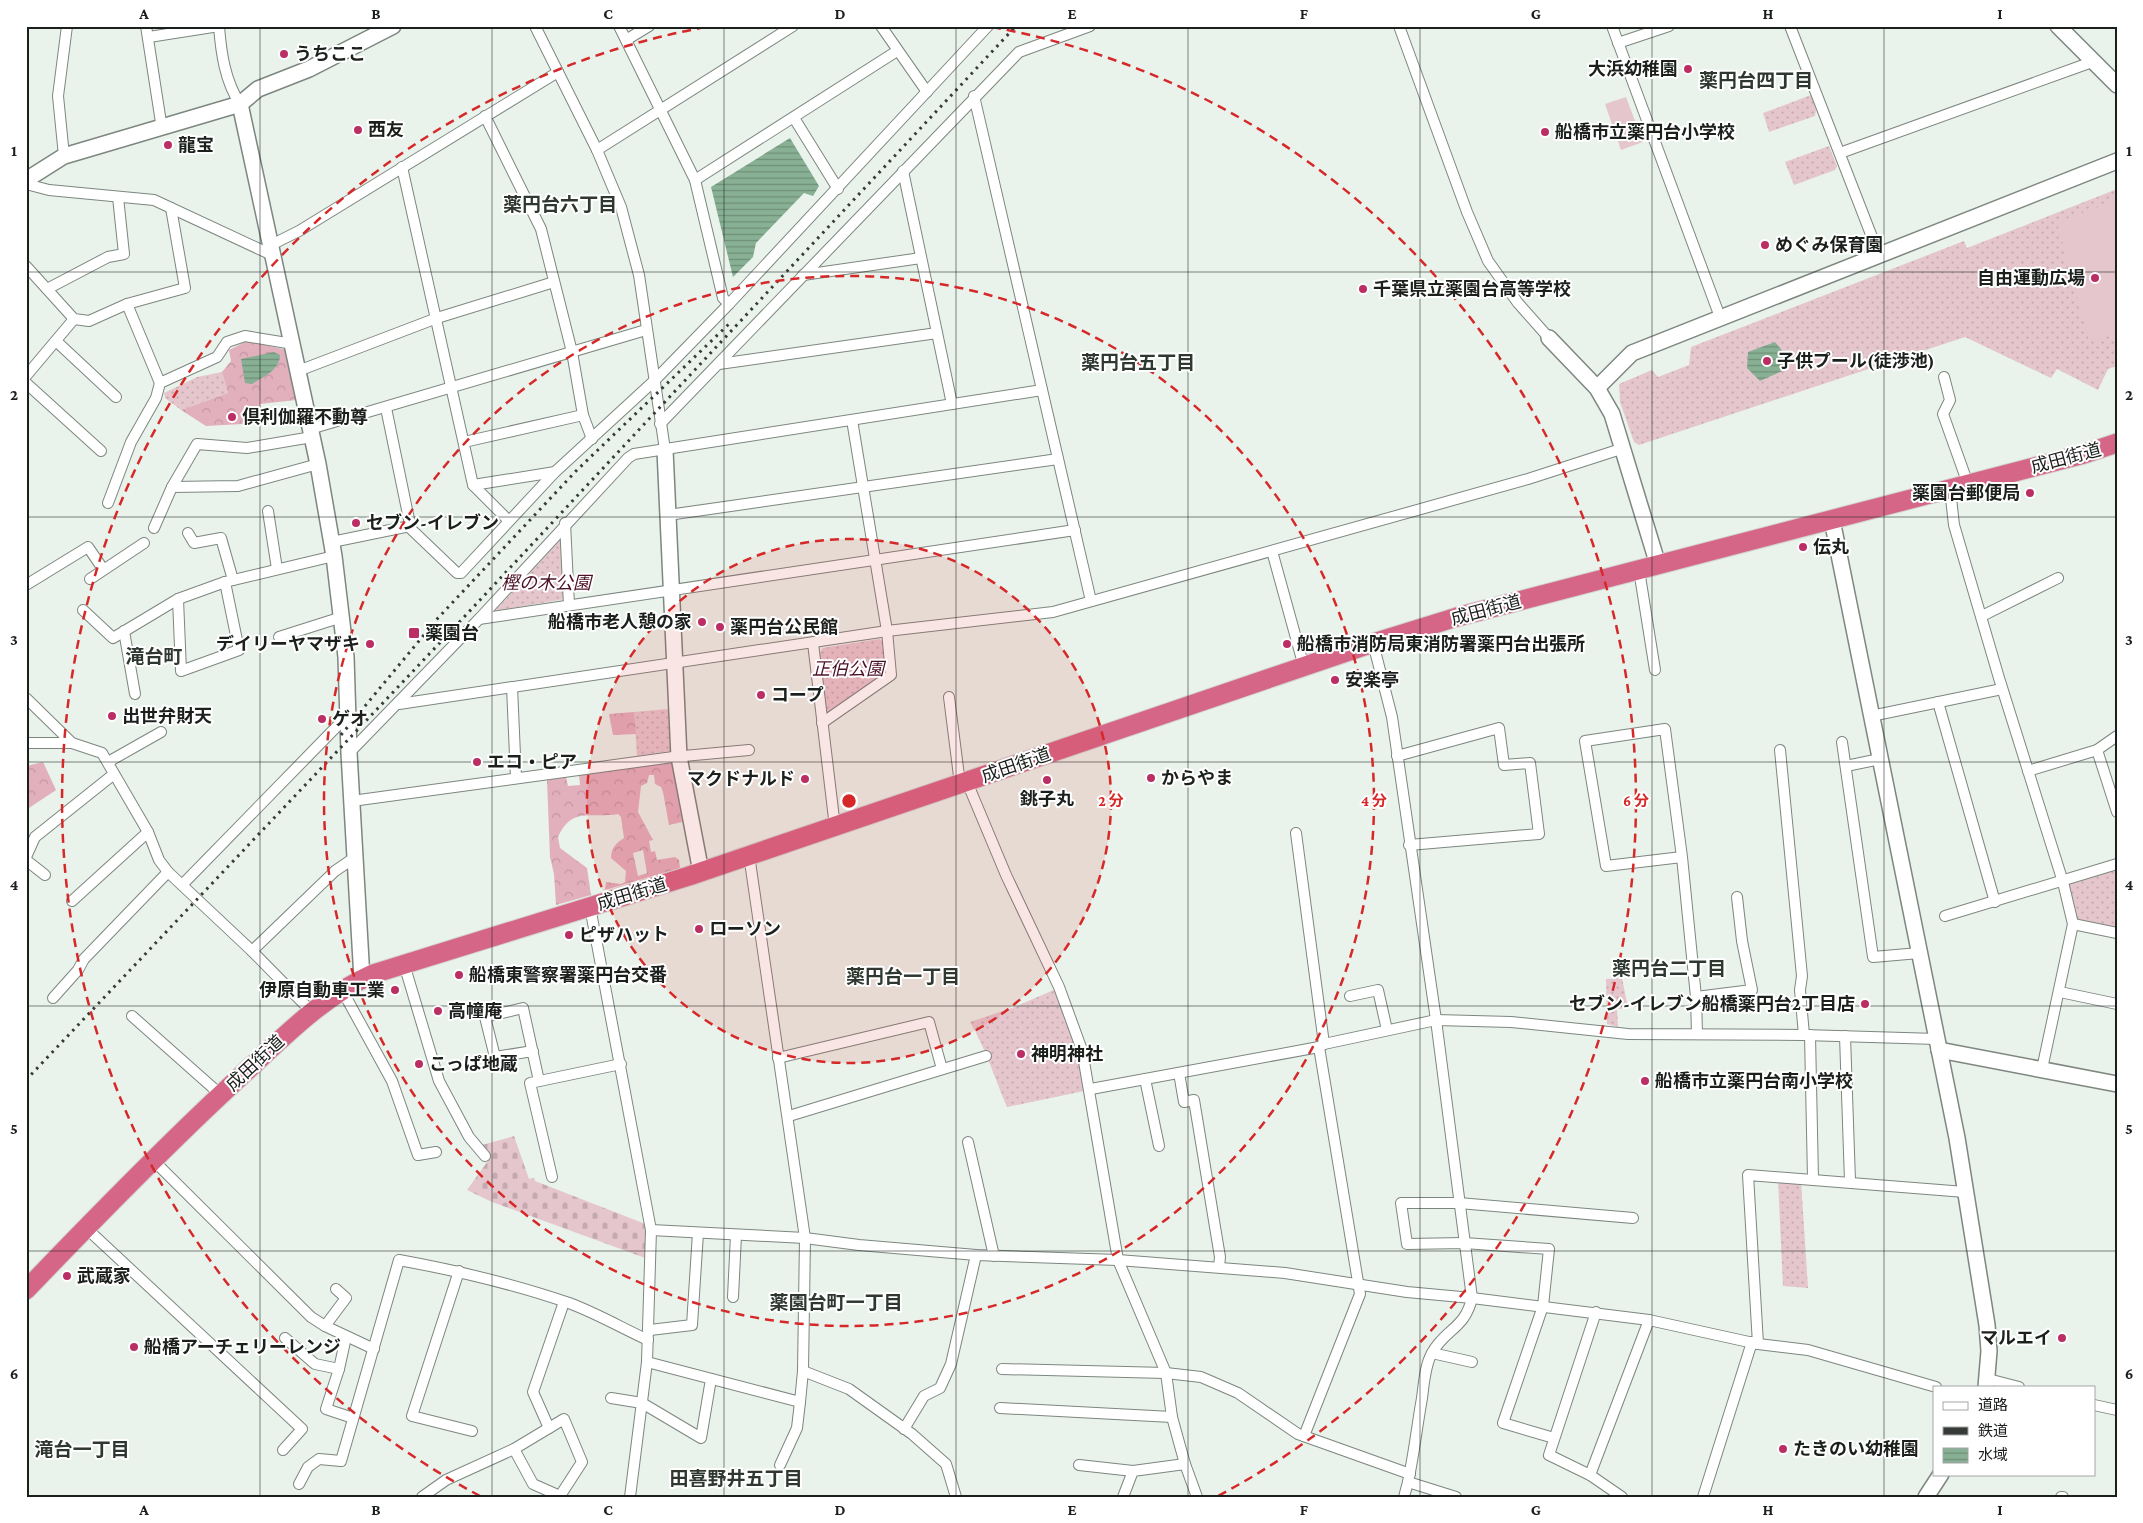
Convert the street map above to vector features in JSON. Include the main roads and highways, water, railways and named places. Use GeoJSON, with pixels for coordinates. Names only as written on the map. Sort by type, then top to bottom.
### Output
{"type":"FeatureCollection","features":[{"type":"Feature","properties":{"kind":"highway","name":"成田街道"},"geometry":{"type":"LineString","coordinates":[[26,1290],[153,1160],[221,1095],[312,1012],[342,990],[362,979],[404,964],[701,872],[1373,643],[1456,617],[2084,454],[2117,443]]}},
{"type":"Feature","properties":{"kind":"water"},"geometry":{"type":"Polygon","coordinates":[[[790,138],[819,186],[813,196],[804,193],[756,243],[753,257],[733,277],[711,187],[790,138]]]}},
{"type":"Feature","properties":{"kind":"water","name":"子供プール(徒渉池)"},"geometry":{"type":"Polygon","coordinates":[[[1775,342],[1785,354],[1787,369],[1760,381],[1747,368],[1748,352],[1775,342]]]}},
{"type":"Feature","properties":{"kind":"water"},"geometry":{"type":"Polygon","coordinates":[[[274,352],[280,355],[274,369],[252,384],[245,383],[241,359],[274,352]]]}},
{"type":"Feature","properties":{"kind":"railway"},"geometry":{"type":"LineString","coordinates":[[26,1080],[451,631],[1016,26]]}},
{"type":"Feature","properties":{"kind":"railway"},"geometry":{"type":"LineString","coordinates":[[341,735],[438,618],[576,471],[730,323]]}},
{"type":"Feature","properties":{"kind":"place","name":"うちここ"},"geometry":{"type":"Point","coordinates":[284,54]}},
{"type":"Feature","properties":{"kind":"place","name":"大浜幼稚園"},"geometry":{"type":"Point","coordinates":[1688,69]}},
{"type":"Feature","properties":{"kind":"place","name":"西友"},"geometry":{"type":"Point","coordinates":[358,130]}},
{"type":"Feature","properties":{"kind":"place","name":"船橋市立薬円台小学校"},"geometry":{"type":"Point","coordinates":[1545,132]}},
{"type":"Feature","properties":{"kind":"place","name":"龍宝"},"geometry":{"type":"Point","coordinates":[168,145]}},
{"type":"Feature","properties":{"kind":"place","name":"めぐみ保育園"},"geometry":{"type":"Point","coordinates":[1765,245]}},
{"type":"Feature","properties":{"kind":"place","name":"自由運動広場"},"geometry":{"type":"Point","coordinates":[2095,278]}},
{"type":"Feature","properties":{"kind":"place","name":"千葉県立薬園台高等学校"},"geometry":{"type":"Point","coordinates":[1363,289]}},
{"type":"Feature","properties":{"kind":"place","name":"子供プール(徒渉池)"},"geometry":{"type":"Point","coordinates":[1767,361]}},
{"type":"Feature","properties":{"kind":"place","name":"倶利伽羅不動尊"},"geometry":{"type":"Point","coordinates":[232,417]}},
{"type":"Feature","properties":{"kind":"place","name":"薬園台郵便局"},"geometry":{"type":"Point","coordinates":[2030,493]}},
{"type":"Feature","properties":{"kind":"place","name":"セブン-イレブン"},"geometry":{"type":"Point","coordinates":[356,523]}},
{"type":"Feature","properties":{"kind":"place","name":"伝丸"},"geometry":{"type":"Point","coordinates":[1803,547]}},
{"type":"Feature","properties":{"kind":"place","name":"船橋市老人憩の家"},"geometry":{"type":"Point","coordinates":[702,622]}},
{"type":"Feature","properties":{"kind":"place","name":"薬円台公民館"},"geometry":{"type":"Point","coordinates":[720,627]}},
{"type":"Feature","properties":{"kind":"place","name":"薬園台"},"geometry":{"type":"Point","coordinates":[414,633]}},
{"type":"Feature","properties":{"kind":"place","name":"デイリーヤマザキ"},"geometry":{"type":"Point","coordinates":[370,644]}},
{"type":"Feature","properties":{"kind":"place","name":"船橋市消防局東消防署薬円台出張所"},"geometry":{"type":"Point","coordinates":[1287,644]}},
{"type":"Feature","properties":{"kind":"place","name":"安楽亭"},"geometry":{"type":"Point","coordinates":[1335,680]}},
{"type":"Feature","properties":{"kind":"place","name":"コープ"},"geometry":{"type":"Point","coordinates":[761,695]}},
{"type":"Feature","properties":{"kind":"place","name":"出世弁財天"},"geometry":{"type":"Point","coordinates":[112,716]}},
{"type":"Feature","properties":{"kind":"place","name":"ゲオ"},"geometry":{"type":"Point","coordinates":[322,719]}},
{"type":"Feature","properties":{"kind":"place","name":"エコ・ピア"},"geometry":{"type":"Point","coordinates":[477,762]}},
{"type":"Feature","properties":{"kind":"place","name":"からやま"},"geometry":{"type":"Point","coordinates":[1151,778]}},
{"type":"Feature","properties":{"kind":"place","name":"マクドナルド"},"geometry":{"type":"Point","coordinates":[805,779]}},
{"type":"Feature","properties":{"kind":"place","name":"銚子丸"},"geometry":{"type":"Point","coordinates":[1047,780]}},
{"type":"Feature","properties":{"kind":"place","name":"ローソン"},"geometry":{"type":"Point","coordinates":[699,929]}},
{"type":"Feature","properties":{"kind":"place","name":"ピザハット"},"geometry":{"type":"Point","coordinates":[569,935]}},
{"type":"Feature","properties":{"kind":"place","name":"船橋東警察署薬円台交番"},"geometry":{"type":"Point","coordinates":[459,975]}},
{"type":"Feature","properties":{"kind":"place","name":"伊原自動車工業"},"geometry":{"type":"Point","coordinates":[395,990]}},
{"type":"Feature","properties":{"kind":"place","name":"セブン-イレブン船橋薬円台2丁目店"},"geometry":{"type":"Point","coordinates":[1865,1004]}},
{"type":"Feature","properties":{"kind":"place","name":"高幢庵"},"geometry":{"type":"Point","coordinates":[438,1011]}},
{"type":"Feature","properties":{"kind":"place","name":"神明神社"},"geometry":{"type":"Point","coordinates":[1021,1054]}},
{"type":"Feature","properties":{"kind":"place","name":"こっぱ地蔵"},"geometry":{"type":"Point","coordinates":[419,1064]}},
{"type":"Feature","properties":{"kind":"place","name":"船橋市立薬円台南小学校"},"geometry":{"type":"Point","coordinates":[1645,1081]}},
{"type":"Feature","properties":{"kind":"place","name":"武蔵家"},"geometry":{"type":"Point","coordinates":[67,1276]}},
{"type":"Feature","properties":{"kind":"place","name":"マルエイ"},"geometry":{"type":"Point","coordinates":[2062,1338]}},
{"type":"Feature","properties":{"kind":"place","name":"船橋アーチェリーレンジ"},"geometry":{"type":"Point","coordinates":[134,1347]}},
{"type":"Feature","properties":{"kind":"place","name":"たきのい幼稚園"},"geometry":{"type":"Point","coordinates":[1783,1449]}},
{"type":"Feature","properties":{"kind":"district","name":"薬円台四丁目"},"geometry":{"type":"Point","coordinates":[1756,80]}},
{"type":"Feature","properties":{"kind":"district","name":"薬円台六丁目"},"geometry":{"type":"Point","coordinates":[560,204]}},
{"type":"Feature","properties":{"kind":"district","name":"薬円台五丁目"},"geometry":{"type":"Point","coordinates":[1138,362]}},
{"type":"Feature","properties":{"kind":"district","name":"滝台町"},"geometry":{"type":"Point","coordinates":[154,656]}},
{"type":"Feature","properties":{"kind":"district","name":"薬円台二丁目"},"geometry":{"type":"Point","coordinates":[1669,968]}},
{"type":"Feature","properties":{"kind":"district","name":"薬円台一丁目"},"geometry":{"type":"Point","coordinates":[903,976]}},
{"type":"Feature","properties":{"kind":"district","name":"薬園台町一丁目"},"geometry":{"type":"Point","coordinates":[836,1302]}},
{"type":"Feature","properties":{"kind":"district","name":"滝台一丁目"},"geometry":{"type":"Point","coordinates":[82,1449]}},
{"type":"Feature","properties":{"kind":"district","name":"田喜野井五丁目"},"geometry":{"type":"Point","coordinates":[736,1478]}},
{"type":"Feature","properties":{"kind":"park label","name":"樫の木公園"},"geometry":{"type":"Point","coordinates":[546,583]}},
{"type":"Feature","properties":{"kind":"park label","name":"正伯公園"},"geometry":{"type":"Point","coordinates":[848,669]}}]}
